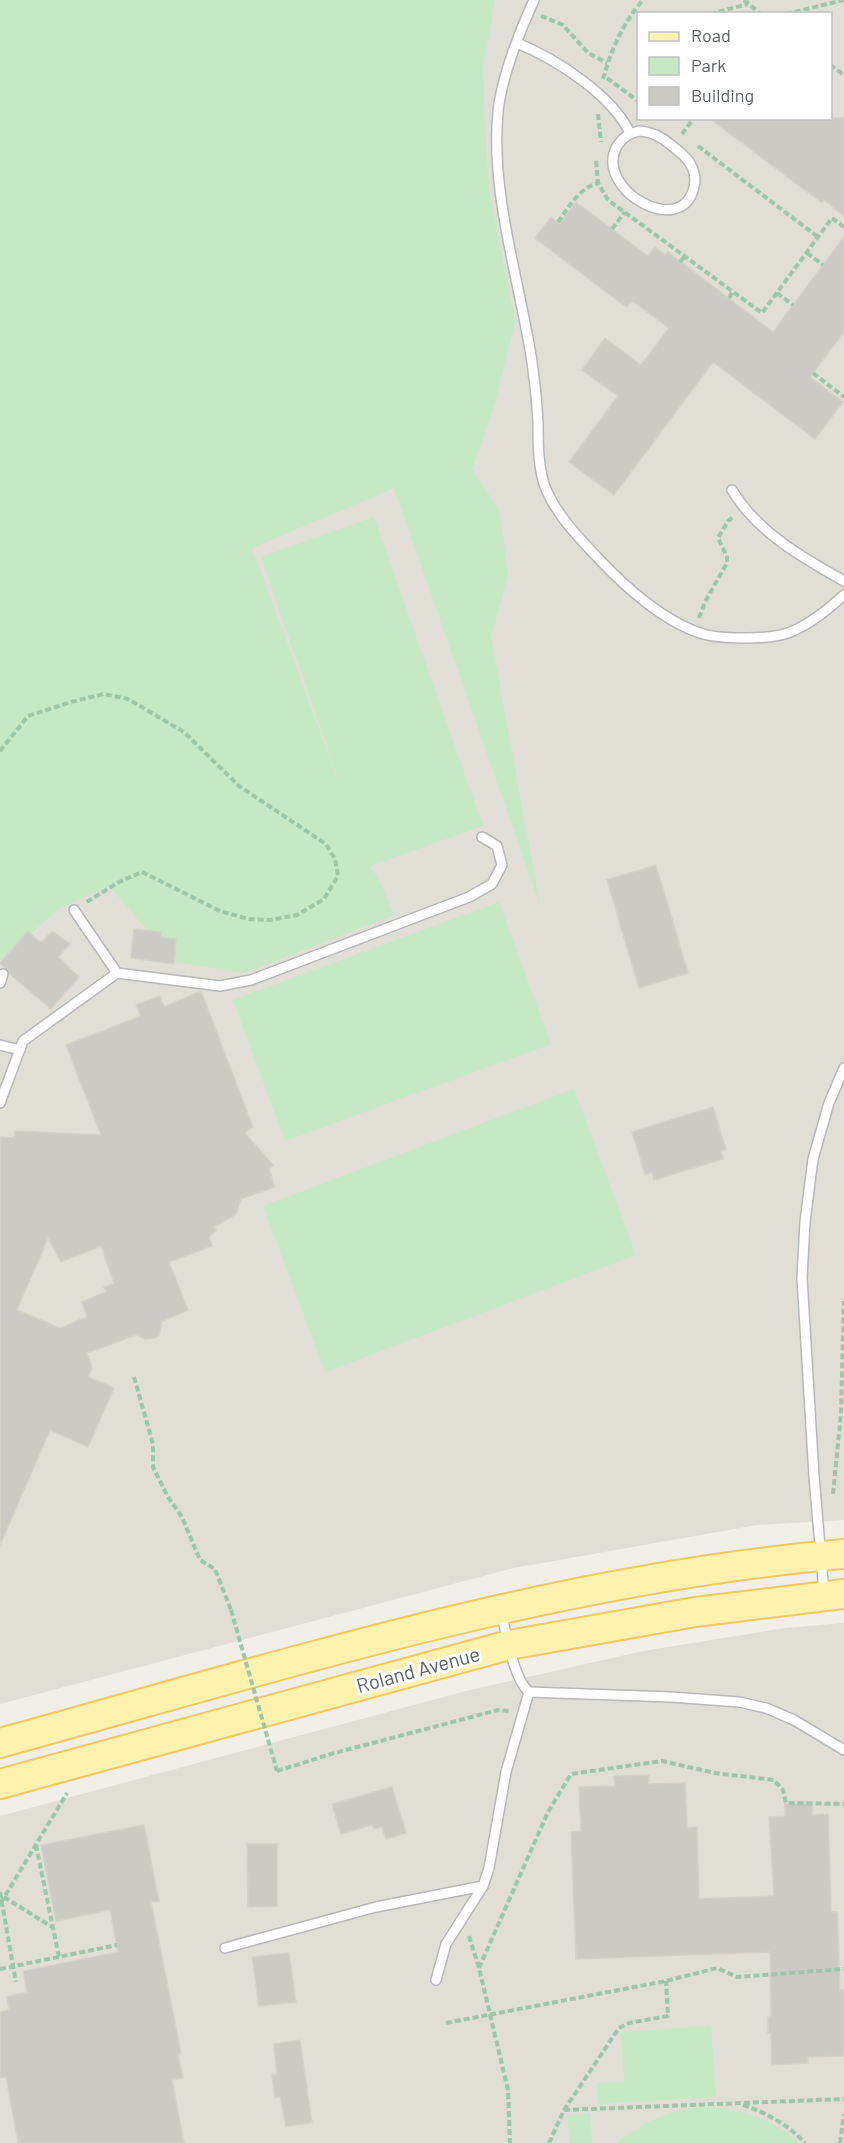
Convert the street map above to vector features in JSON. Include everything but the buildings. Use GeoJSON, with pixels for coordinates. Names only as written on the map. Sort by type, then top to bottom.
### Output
{"type":"FeatureCollection","features":[{"type":"Feature","properties":{"kind":"main road","name":"Roland Avenue"},"geometry":{"type":"LineString","coordinates":[[0,1743],[500,1608],[639,1582],[832,1555]]}},
{"type":"Feature","properties":{"kind":"main road","name":"Roland Avenue"},"geometry":{"type":"LineString","coordinates":[[0,1784],[509,1645],[674,1615],[834,1594]]}},
{"type":"Feature","properties":{"kind":"lane"},"geometry":{"type":"LineString","coordinates":[[534,0],[501,92],[498,112],[500,181],[504,219],[532,362],[540,466],[544,485],[567,523],[582,541],[634,592],[660,612],[707,635],[763,638],[787,633],[820,615],[844,595]]}},
{"type":"Feature","properties":{"kind":"lane"},"geometry":{"type":"LineString","coordinates":[[517,44],[554,60],[600,96],[624,120],[630,133]]}},
{"type":"Feature","properties":{"kind":"lane"},"geometry":{"type":"LineString","coordinates":[[649,132],[662,137],[686,158],[695,176],[691,197],[685,204],[676,209],[653,208],[639,201],[625,189],[617,178],[614,151],[621,140],[630,133],[649,132]]}},
{"type":"Feature","properties":{"kind":"lane"},"geometry":{"type":"LineString","coordinates":[[732,490],[748,513],[777,538],[799,555],[844,582]]}},
{"type":"Feature","properties":{"kind":"lane"},"geometry":{"type":"LineString","coordinates":[[0,1103],[23,1041],[117,973],[220,986],[262,976],[469,897],[492,884],[502,865],[497,846],[482,837]]}},
{"type":"Feature","properties":{"kind":"lane"},"geometry":{"type":"LineString","coordinates":[[74,910],[117,973]]}},
{"type":"Feature","properties":{"kind":"lane"},"geometry":{"type":"LineString","coordinates":[[0,1045],[20,1050]]}},
{"type":"Feature","properties":{"kind":"lane"},"geometry":{"type":"LineString","coordinates":[[834,1594],[832,1555],[806,1367],[802,1278],[805,1222],[813,1159],[829,1104],[844,1068]]}},
{"type":"Feature","properties":{"kind":"lane"},"geometry":{"type":"LineString","coordinates":[[500,1608],[520,1681],[529,1692],[671,1696],[739,1702],[766,1708],[794,1720],[844,1750]]}},
{"type":"Feature","properties":{"kind":"lane"},"geometry":{"type":"LineString","coordinates":[[436,1980],[446,1944],[483,1886],[494,1844],[506,1772],[529,1692]]}},
{"type":"Feature","properties":{"kind":"lane"},"geometry":{"type":"LineString","coordinates":[[225,1948],[376,1908],[483,1886]]}},
{"type":"Feature","properties":{"kind":"path"},"geometry":{"type":"LineString","coordinates":[[602,83],[607,63],[624,26],[643,0]]}},
{"type":"Feature","properties":{"kind":"path"},"geometry":{"type":"LineString","coordinates":[[744,0],[758,12]]}},
{"type":"Feature","properties":{"kind":"path"},"geometry":{"type":"LineString","coordinates":[[794,12],[844,0]]}},
{"type":"Feature","properties":{"kind":"path"},"geometry":{"type":"LineString","coordinates":[[718,12],[748,4]]}},
{"type":"Feature","properties":{"kind":"path"},"geometry":{"type":"LineString","coordinates":[[635,9],[639,12]]}},
{"type":"Feature","properties":{"kind":"path"},"geometry":{"type":"LineString","coordinates":[[536,14],[563,24],[588,53],[607,63]]}},
{"type":"Feature","properties":{"kind":"path"},"geometry":{"type":"LineString","coordinates":[[832,66],[844,75]]}},
{"type":"Feature","properties":{"kind":"path"},"geometry":{"type":"LineString","coordinates":[[604,76],[637,101]]}},
{"type":"Feature","properties":{"kind":"path"},"geometry":{"type":"LineString","coordinates":[[598,109],[602,141],[600,146]]}},
{"type":"Feature","properties":{"kind":"path"},"geometry":{"type":"LineString","coordinates":[[692,120],[682,134],[818,237]]}},
{"type":"Feature","properties":{"kind":"path"},"geometry":{"type":"LineString","coordinates":[[597,153],[598,183],[608,200],[762,313],[832,218],[844,227]]}},
{"type":"Feature","properties":{"kind":"path"},"geometry":{"type":"LineString","coordinates":[[558,222],[580,192],[598,183]]}},
{"type":"Feature","properties":{"kind":"path"},"geometry":{"type":"LineString","coordinates":[[612,229],[625,212]]}},
{"type":"Feature","properties":{"kind":"path"},"geometry":{"type":"LineString","coordinates":[[807,252],[823,265]]}},
{"type":"Feature","properties":{"kind":"path"},"geometry":{"type":"LineString","coordinates":[[680,262],[684,256]]}},
{"type":"Feature","properties":{"kind":"path"},"geometry":{"type":"LineString","coordinates":[[729,298],[733,291]]}},
{"type":"Feature","properties":{"kind":"path"},"geometry":{"type":"LineString","coordinates":[[777,293],[793,305]]}},
{"type":"Feature","properties":{"kind":"path"},"geometry":{"type":"LineString","coordinates":[[813,373],[844,397]]}},
{"type":"Feature","properties":{"kind":"path"},"geometry":{"type":"LineString","coordinates":[[698,622],[705,602],[727,563],[727,557],[718,538],[728,521]]}},
{"type":"Feature","properties":{"kind":"path"},"geometry":{"type":"LineString","coordinates":[[0,751],[28,716],[104,694],[128,699],[184,732],[239,786],[326,844],[335,858],[338,876],[324,898],[297,915],[270,920],[248,919],[220,911],[142,872],[119,882],[74,910]]}},
{"type":"Feature","properties":{"kind":"path"},"geometry":{"type":"LineString","coordinates":[[833,1496],[841,1413],[844,1301]]}},
{"type":"Feature","properties":{"kind":"path"},"geometry":{"type":"LineString","coordinates":[[134,1377],[153,1444],[153,1467],[168,1497],[182,1517],[200,1560],[215,1569],[231,1610],[278,1771],[331,1754],[498,1710],[522,1712]]}},
{"type":"Feature","properties":{"kind":"path"},"geometry":{"type":"LineString","coordinates":[[479,1968],[548,1812],[571,1774],[662,1761],[715,1773],[774,1780],[783,1790],[786,1803],[844,1804]]}},
{"type":"Feature","properties":{"kind":"path"},"geometry":{"type":"LineString","coordinates":[[2,1900],[67,1793]]}},
{"type":"Feature","properties":{"kind":"path"},"geometry":{"type":"LineString","coordinates":[[36,1845],[59,1957]]}},
{"type":"Feature","properties":{"kind":"path"},"geometry":{"type":"LineString","coordinates":[[0,1892],[16,1982]]}},
{"type":"Feature","properties":{"kind":"path"},"geometry":{"type":"LineString","coordinates":[[2,1900],[52,1927]]}},
{"type":"Feature","properties":{"kind":"path"},"geometry":{"type":"LineString","coordinates":[[463,1917],[479,1968],[508,2090],[510,2143]]}},
{"type":"Feature","properties":{"kind":"path"},"geometry":{"type":"LineString","coordinates":[[0,1969],[117,1945]]}},
{"type":"Feature","properties":{"kind":"path"},"geometry":{"type":"LineString","coordinates":[[446,2023],[666,1981],[717,1968],[737,1977],[844,1969]]}},
{"type":"Feature","properties":{"kind":"path"},"geometry":{"type":"LineString","coordinates":[[549,2143],[564,2110],[619,2028],[629,2023],[668,2016],[666,1981]]}},
{"type":"Feature","properties":{"kind":"path"},"geometry":{"type":"LineString","coordinates":[[564,2110],[844,2099]]}},
{"type":"Feature","properties":{"kind":"path"},"geometry":{"type":"LineString","coordinates":[[739,2103],[774,2118],[805,2143]]}},
{"type":"Feature","properties":{"kind":"path"},"geometry":{"type":"LineString","coordinates":[[840,2143],[844,2114]]}},
{"type":"Feature","properties":{"kind":"shaded area"},"geometry":{"type":"Polygon","coordinates":[[[0,0],[844,0],[844,1520],[757,1525],[514,1568],[0,1704],[0,0]]]}},
{"type":"Feature","properties":{"kind":"shaded area"},"geometry":{"type":"Polygon","coordinates":[[[844,1623],[844,2143],[0,2143],[0,1816],[466,1691],[643,1651],[785,1628],[844,1623]]]}},
{"type":"Feature","properties":{"kind":"green space"},"geometry":{"type":"Polygon","coordinates":[[[0,0],[495,0],[483,70],[488,182],[515,322],[495,404],[472,469],[500,511],[508,576],[491,637],[540,905],[394,488],[252,548],[349,810],[261,557],[374,517],[483,826],[370,866],[380,882],[394,915],[244,973],[175,962],[109,886],[60,908],[0,960],[0,0]]]}},
{"type":"Feature","properties":{"kind":"green space"},"geometry":{"type":"Polygon","coordinates":[[[499,902],[551,1044],[285,1141],[233,1000],[499,902]]]}},
{"type":"Feature","properties":{"kind":"green space"},"geometry":{"type":"Polygon","coordinates":[[[574,1089],[636,1255],[325,1372],[263,1206],[574,1089]]]}},
{"type":"Feature","properties":{"kind":"green space"},"geometry":{"type":"Polygon","coordinates":[[[711,2026],[716,2097],[598,2104],[597,2083],[624,2082],[621,2032],[711,2026]]]}},
{"type":"Feature","properties":{"kind":"green space"},"geometry":{"type":"Polygon","coordinates":[[[701,2107],[728,2109],[766,2120],[799,2143],[617,2143],[657,2118],[701,2107]]]}},
{"type":"Feature","properties":{"kind":"green space"},"geometry":{"type":"Polygon","coordinates":[[[590,2113],[592,2143],[569,2143],[568,2115],[590,2113]]]}}]}
